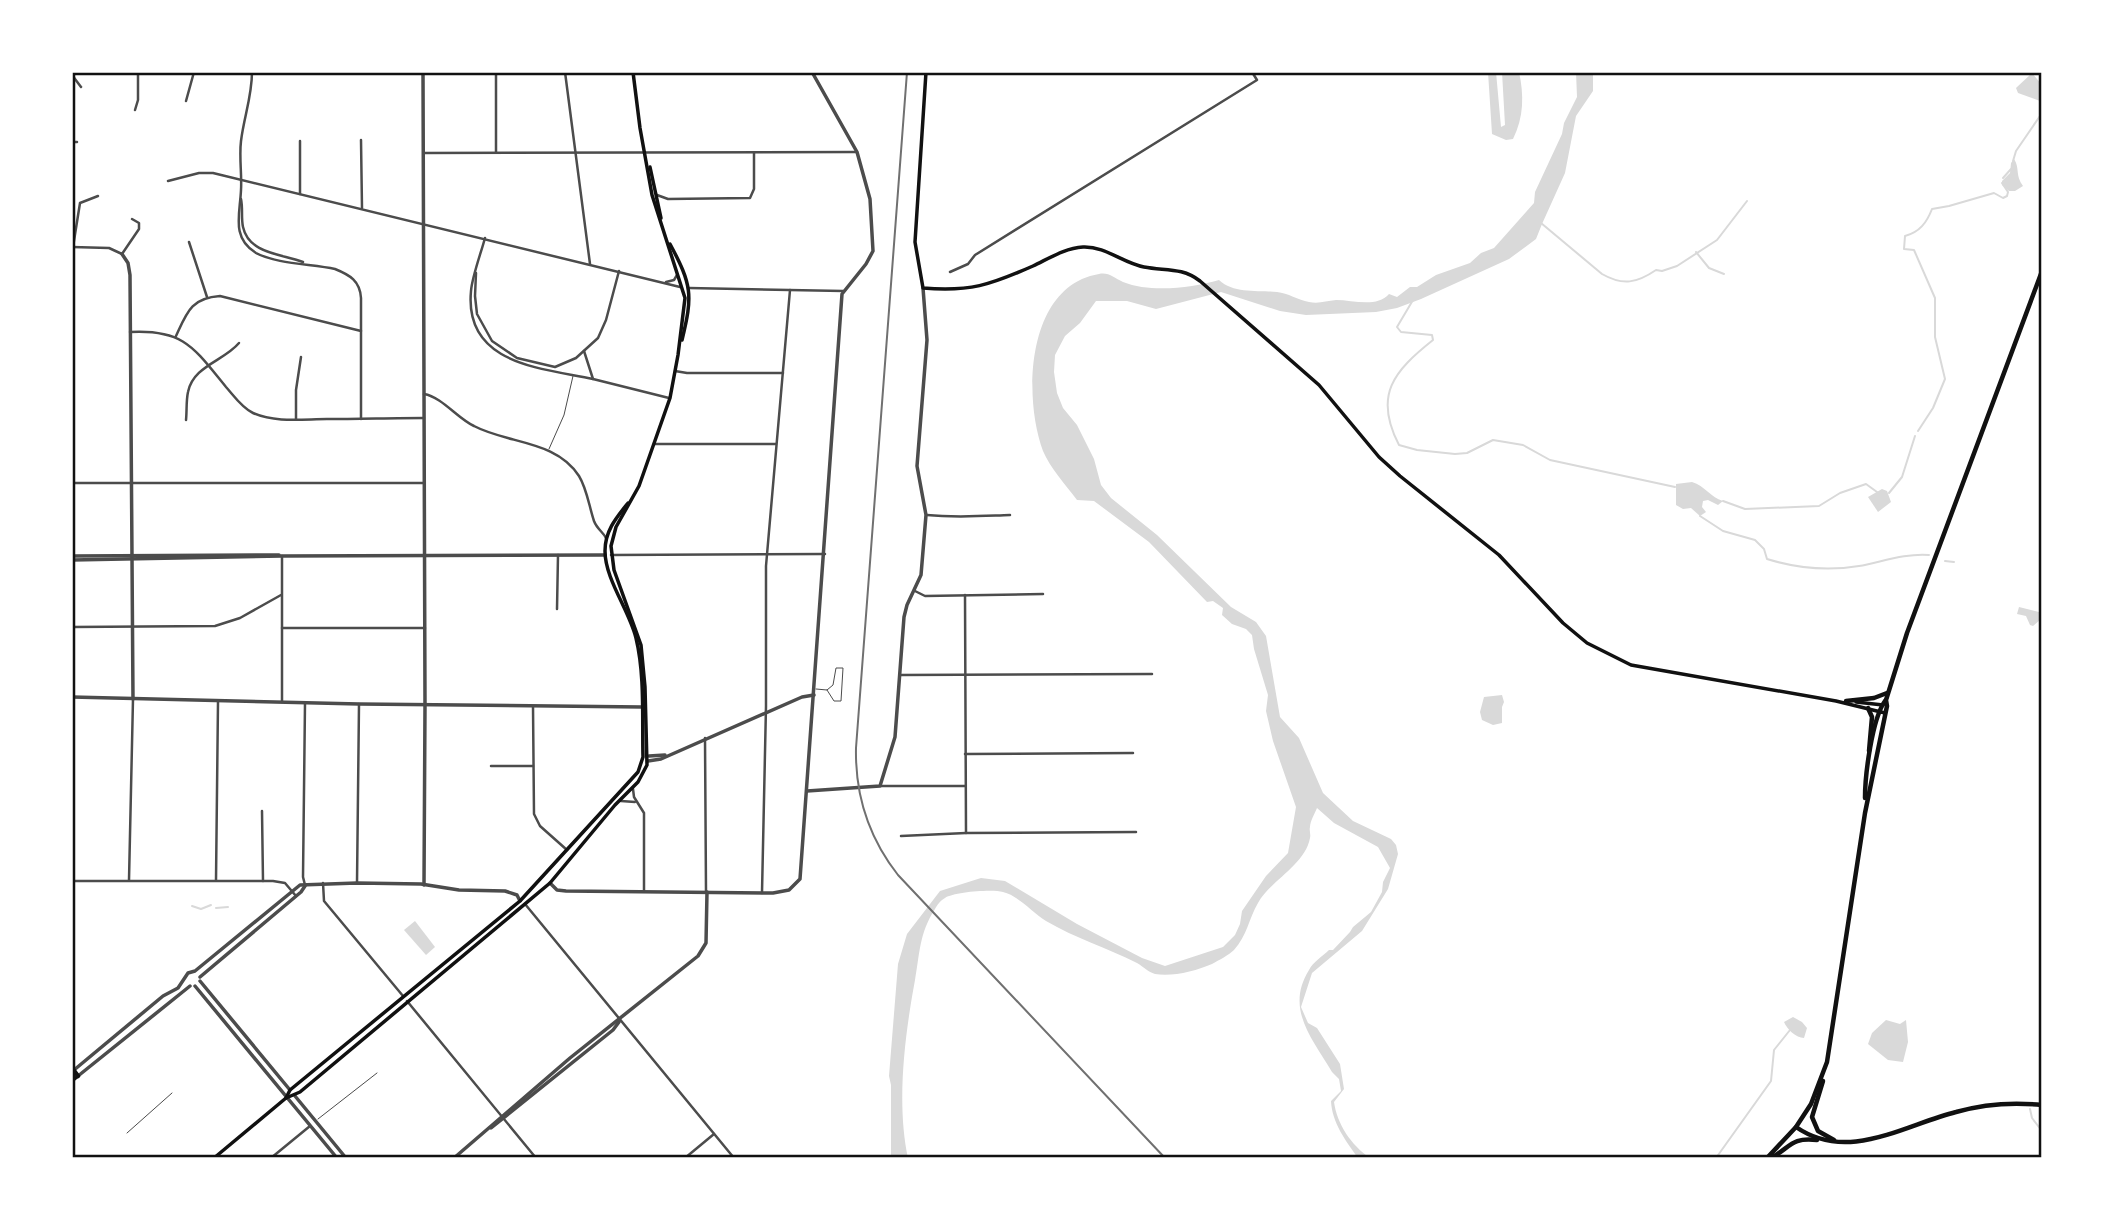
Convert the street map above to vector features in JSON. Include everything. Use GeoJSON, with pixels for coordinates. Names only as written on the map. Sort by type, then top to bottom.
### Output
{"type":"FeatureCollection","features":[{"type":"Feature","properties":{"kind":"main road"},"geometry":{"type":"LineString","coordinates":[[633,72],[656,210],[689,288],[689,311],[678,355]]}},
{"type":"Feature","properties":{"kind":"main road"},"geometry":{"type":"LineString","coordinates":[[926,72],[915,242],[923,288],[973,289],[1004,279],[1069,250],[1085,247],[1135,265],[1182,271],[1200,281],[1319,385],[1386,463],[1499,555],[1563,623],[1587,643],[1631,666],[1884,707]]}},
{"type":"Feature","properties":{"kind":"main road"},"geometry":{"type":"LineString","coordinates":[[646,156],[657,194],[662,225]]}},
{"type":"Feature","properties":{"kind":"main road"},"geometry":{"type":"LineString","coordinates":[[286,1098],[295,1096],[550,883],[643,775],[647,758],[640,641],[611,555],[615,529],[635,495],[670,398],[678,355],[685,302],[667,238]]}},
{"type":"Feature","properties":{"kind":"main road"},"geometry":{"type":"LineString","coordinates":[[1869,755],[1907,634],[2042,271]]}},
{"type":"Feature","properties":{"kind":"main road"},"geometry":{"type":"LineString","coordinates":[[683,288],[689,288]]}},
{"type":"Feature","properties":{"kind":"main road"},"geometry":{"type":"LineString","coordinates":[[214,1158],[286,1098],[290,1090],[520,901],[636,776],[647,758],[639,707],[643,701],[637,642],[606,555],[606,540],[612,524],[635,495]]}},
{"type":"Feature","properties":{"kind":"main road"},"geometry":{"type":"LineString","coordinates":[[606,555],[611,555]]}},
{"type":"Feature","properties":{"kind":"main road"},"geometry":{"type":"LineString","coordinates":[[1843,702],[1874,698],[1888,693]]}},
{"type":"Feature","properties":{"kind":"main road"},"geometry":{"type":"LineString","coordinates":[[1843,702],[1868,708],[1884,707]]}},
{"type":"Feature","properties":{"kind":"main road"},"geometry":{"type":"LineString","coordinates":[[1838,1143],[1818,1131],[1812,1117],[1821,1089],[1884,707]]}},
{"type":"Feature","properties":{"kind":"main road"},"geometry":{"type":"LineString","coordinates":[[1865,813],[1872,717],[1868,708]]}},
{"type":"Feature","properties":{"kind":"main road"},"geometry":{"type":"LineString","coordinates":[[568,851],[573,856]]}},
{"type":"Feature","properties":{"kind":"main road"},"geometry":{"type":"LineString","coordinates":[[520,901],[525,904]]}},
{"type":"Feature","properties":{"kind":"main road"},"geometry":{"type":"LineString","coordinates":[[403,996],[407,1001]]}},
{"type":"Feature","properties":{"kind":"main road"},"geometry":{"type":"LineString","coordinates":[[1769,1158],[1796,1127],[1811,1104],[1825,1066]]}},
{"type":"Feature","properties":{"kind":"main road"},"geometry":{"type":"LineString","coordinates":[[72,1070],[78,1076],[72,1080]]}},
{"type":"Feature","properties":{"kind":"main road"},"geometry":{"type":"LineString","coordinates":[[290,1090],[295,1096]]}},
{"type":"Feature","properties":{"kind":"main road"},"geometry":{"type":"LineString","coordinates":[[1769,1158],[1800,1138],[1838,1143],[1875,1138],[1972,1108],[2003,1104],[2042,1105]]}},
{"type":"Feature","properties":{"kind":"main road"},"geometry":{"type":"LineString","coordinates":[[1796,1127],[1824,1140]]}},
{"type":"Feature","properties":{"kind":"street"},"geometry":{"type":"LineString","coordinates":[[135,110],[138,100],[138,72]]}},
{"type":"Feature","properties":{"kind":"street"},"geometry":{"type":"LineString","coordinates":[[186,101],[194,72]]}},
{"type":"Feature","properties":{"kind":"street"},"geometry":{"type":"LineString","coordinates":[[252,72],[252,90],[241,140],[238,225],[240,236],[247,246],[261,256],[335,269],[353,278],[360,292],[361,419]]}},
{"type":"Feature","properties":{"kind":"street"},"geometry":{"type":"LineString","coordinates":[[424,72],[424,885]]}},
{"type":"Feature","properties":{"kind":"street"},"geometry":{"type":"LineString","coordinates":[[496,72],[496,153]]}},
{"type":"Feature","properties":{"kind":"street"},"geometry":{"type":"LineString","coordinates":[[565,72],[590,264]]}},
{"type":"Feature","properties":{"kind":"street"},"geometry":{"type":"LineString","coordinates":[[550,883],[561,891],[762,893],[789,890],[800,879],[843,291],[866,264],[874,245],[870,201],[858,152],[812,72]]}},
{"type":"Feature","properties":{"kind":"street"},"geometry":{"type":"LineString","coordinates":[[950,272],[968,264],[975,254],[1257,80],[1252,72]]}},
{"type":"Feature","properties":{"kind":"street"},"geometry":{"type":"LineString","coordinates":[[72,73],[81,87]]}},
{"type":"Feature","properties":{"kind":"street"},"geometry":{"type":"LineString","coordinates":[[361,140],[362,208]]}},
{"type":"Feature","properties":{"kind":"street"},"geometry":{"type":"LineString","coordinates":[[300,141],[300,194]]}},
{"type":"Feature","properties":{"kind":"street"},"geometry":{"type":"LineString","coordinates":[[72,142],[77,142]]}},
{"type":"Feature","properties":{"kind":"street"},"geometry":{"type":"LineString","coordinates":[[424,153],[646,156],[858,152]]}},
{"type":"Feature","properties":{"kind":"street"},"geometry":{"type":"LineString","coordinates":[[657,194],[668,199],[746,199],[752,196],[754,189],[754,153]]}},
{"type":"Feature","properties":{"kind":"street"},"geometry":{"type":"LineString","coordinates":[[167,181],[208,172],[683,288]]}},
{"type":"Feature","properties":{"kind":"street"},"geometry":{"type":"LineString","coordinates":[[98,196],[80,203],[73,247],[108,248],[122,254],[130,270],[133,699],[129,880]]}},
{"type":"Feature","properties":{"kind":"street"},"geometry":{"type":"LineString","coordinates":[[660,208],[662,202],[668,199]]}},
{"type":"Feature","properties":{"kind":"street"},"geometry":{"type":"LineString","coordinates":[[122,254],[139,229],[139,223],[132,219]]}},
{"type":"Feature","properties":{"kind":"street"},"geometry":{"type":"LineString","coordinates":[[485,238],[471,288],[471,307],[478,328],[486,340],[510,360],[564,372]]}},
{"type":"Feature","properties":{"kind":"street"},"geometry":{"type":"LineString","coordinates":[[189,242],[207,297]]}},
{"type":"Feature","properties":{"kind":"street"},"geometry":{"type":"LineString","coordinates":[[663,282],[674,280],[677,270]]}},
{"type":"Feature","properties":{"kind":"street"},"geometry":{"type":"LineString","coordinates":[[590,365],[593,344],[606,320],[619,271]]}},
{"type":"Feature","properties":{"kind":"street"},"geometry":{"type":"LineString","coordinates":[[476,273],[477,314],[492,341],[517,358],[555,367],[573,375],[670,398]]}},
{"type":"Feature","properties":{"kind":"street"},"geometry":{"type":"LineString","coordinates":[[689,288],[843,291]]}},
{"type":"Feature","properties":{"kind":"street"},"geometry":{"type":"LineString","coordinates":[[880,786],[895,737],[905,611],[921,575],[926,514],[917,466],[927,340],[923,288]]}},
{"type":"Feature","properties":{"kind":"street"},"geometry":{"type":"LineString","coordinates":[[762,893],[766,554],[790,290]]}},
{"type":"Feature","properties":{"kind":"street"},"geometry":{"type":"LineString","coordinates":[[176,336],[195,302],[220,296],[360,331]]}},
{"type":"Feature","properties":{"kind":"street"},"geometry":{"type":"LineString","coordinates":[[130,332],[154,331],[176,336],[192,348],[239,402],[249,411],[261,416],[296,419],[424,418]]}},
{"type":"Feature","properties":{"kind":"street"},"geometry":{"type":"LineString","coordinates":[[186,420],[188,392],[192,381],[201,370],[233,351],[239,343]]}},
{"type":"Feature","properties":{"kind":"street"},"geometry":{"type":"LineString","coordinates":[[555,367],[570,362],[593,344]]}},
{"type":"Feature","properties":{"kind":"street"},"geometry":{"type":"LineString","coordinates":[[584,351],[593,379]]}},
{"type":"Feature","properties":{"kind":"street"},"geometry":{"type":"LineString","coordinates":[[296,419],[296,390],[301,357]]}},
{"type":"Feature","properties":{"kind":"street"},"geometry":{"type":"LineString","coordinates":[[675,371],[783,373]]}},
{"type":"Feature","properties":{"kind":"street"},"geometry":{"type":"LineString","coordinates":[[424,394],[435,398],[477,428],[549,449],[567,462],[579,475],[597,527],[605,534],[606,540]]}},
{"type":"Feature","properties":{"kind":"street"},"geometry":{"type":"LineString","coordinates":[[654,444],[776,444]]}},
{"type":"Feature","properties":{"kind":"street"},"geometry":{"type":"LineString","coordinates":[[72,483],[424,482]]}},
{"type":"Feature","properties":{"kind":"street"},"geometry":{"type":"LineString","coordinates":[[926,514],[961,518],[973,515],[1010,515]]}},
{"type":"Feature","properties":{"kind":"street"},"geometry":{"type":"LineString","coordinates":[[597,527],[606,528],[612,524]]}},
{"type":"Feature","properties":{"kind":"street"},"geometry":{"type":"LineString","coordinates":[[72,558],[276,554],[606,555]]}},
{"type":"Feature","properties":{"kind":"street"},"geometry":{"type":"LineString","coordinates":[[611,555],[825,554]]}},
{"type":"Feature","properties":{"kind":"street"},"geometry":{"type":"LineString","coordinates":[[558,555],[558,610]]}},
{"type":"Feature","properties":{"kind":"street"},"geometry":{"type":"LineString","coordinates":[[282,556],[282,702]]}},
{"type":"Feature","properties":{"kind":"street"},"geometry":{"type":"LineString","coordinates":[[915,591],[925,596],[1043,594]]}},
{"type":"Feature","properties":{"kind":"street"},"geometry":{"type":"LineString","coordinates":[[72,627],[215,626],[240,618],[281,595]]}},
{"type":"Feature","properties":{"kind":"street"},"geometry":{"type":"LineString","coordinates":[[965,595],[966,833]]}},
{"type":"Feature","properties":{"kind":"street"},"geometry":{"type":"LineString","coordinates":[[282,628],[425,628]]}},
{"type":"Feature","properties":{"kind":"street"},"geometry":{"type":"LineString","coordinates":[[900,675],[1152,674]]}},
{"type":"Feature","properties":{"kind":"street"},"geometry":{"type":"LineString","coordinates":[[647,758],[660,760],[766,712],[802,697],[814,695]]}},
{"type":"Feature","properties":{"kind":"street"},"geometry":{"type":"LineString","coordinates":[[72,697],[218,702],[639,707]]}},
{"type":"Feature","properties":{"kind":"street"},"geometry":{"type":"LineString","coordinates":[[216,881],[218,702]]}},
{"type":"Feature","properties":{"kind":"street"},"geometry":{"type":"LineString","coordinates":[[305,703],[305,886]]}},
{"type":"Feature","properties":{"kind":"street"},"geometry":{"type":"LineString","coordinates":[[357,883],[359,704]]}},
{"type":"Feature","properties":{"kind":"street"},"geometry":{"type":"LineString","coordinates":[[534,706],[533,807],[536,820],[568,851]]}},
{"type":"Feature","properties":{"kind":"street"},"geometry":{"type":"LineString","coordinates":[[454,1158],[702,952],[707,940],[705,738]]}},
{"type":"Feature","properties":{"kind":"street"},"geometry":{"type":"LineString","coordinates":[[965,754],[1133,753]]}},
{"type":"Feature","properties":{"kind":"street"},"geometry":{"type":"LineString","coordinates":[[491,766],[533,766]]}},
{"type":"Feature","properties":{"kind":"street"},"geometry":{"type":"LineString","coordinates":[[635,785],[633,793],[644,818],[644,891]]}},
{"type":"Feature","properties":{"kind":"street"},"geometry":{"type":"LineString","coordinates":[[807,791],[865,786],[965,786]]}},
{"type":"Feature","properties":{"kind":"street"},"geometry":{"type":"LineString","coordinates":[[615,805],[626,800],[638,803]]}},
{"type":"Feature","properties":{"kind":"street"},"geometry":{"type":"LineString","coordinates":[[262,811],[263,881]]}},
{"type":"Feature","properties":{"kind":"street"},"geometry":{"type":"LineString","coordinates":[[901,836],[1136,832]]}},
{"type":"Feature","properties":{"kind":"street"},"geometry":{"type":"LineString","coordinates":[[72,881],[263,881],[285,883],[296,896]]}},
{"type":"Feature","properties":{"kind":"street"},"geometry":{"type":"LineString","coordinates":[[323,883],[324,901],[403,996]]}},
{"type":"Feature","properties":{"kind":"street"},"geometry":{"type":"LineString","coordinates":[[72,1070],[163,996],[178,988],[188,973],[195,971],[300,885],[424,885],[459,890],[505,891],[517,895],[520,901]]}},
{"type":"Feature","properties":{"kind":"street"},"geometry":{"type":"LineString","coordinates":[[78,1076],[192,986],[305,886]]}},
{"type":"Feature","properties":{"kind":"street"},"geometry":{"type":"LineString","coordinates":[[525,904],[734,1158]]}},
{"type":"Feature","properties":{"kind":"street"},"geometry":{"type":"LineString","coordinates":[[195,971],[290,1090]]}},
{"type":"Feature","properties":{"kind":"street"},"geometry":{"type":"LineString","coordinates":[[185,980],[337,1158]]}},
{"type":"Feature","properties":{"kind":"street"},"geometry":{"type":"LineString","coordinates":[[407,1001],[536,1158]]}},
{"type":"Feature","properties":{"kind":"street"},"geometry":{"type":"LineString","coordinates":[[295,1096],[346,1158]]}},
{"type":"Feature","properties":{"kind":"street"},"geometry":{"type":"LineString","coordinates":[[272,1157],[310,1126]]}},
{"type":"Feature","properties":{"kind":"street"},"geometry":{"type":"LineString","coordinates":[[685,1158],[714,1134]]}},
{"type":"Feature","properties":{"kind":"lane"},"geometry":{"type":"LineString","coordinates":[[549,449],[564,415],[573,375]]}},
{"type":"Feature","properties":{"kind":"lane"},"geometry":{"type":"LineString","coordinates":[[814,689],[827,690],[834,684],[836,668],[844,668],[841,701],[834,701],[827,690]]}},
{"type":"Feature","properties":{"kind":"lane"},"geometry":{"type":"LineString","coordinates":[[316,1121],[377,1073]]}},
{"type":"Feature","properties":{"kind":"lane"},"geometry":{"type":"LineString","coordinates":[[127,1133],[172,1093]]}},
{"type":"Feature","properties":{"kind":"shaded area"},"geometry":{"type":"Polygon","coordinates":[[[1488,72],[1496,72],[1501,127],[1505,125],[1502,72],[1519,72],[1522,106],[1513,139],[1506,140],[1492,134],[1488,72]]]}},
{"type":"Feature","properties":{"kind":"shaded area"},"geometry":{"type":"Polygon","coordinates":[[[1576,72],[1593,72],[1593,91],[1576,116],[1565,173],[1536,239],[1509,259],[1421,299],[1376,312],[1306,315],[1280,311],[1221,292],[1156,309],[1127,301],[1096,301],[1080,323],[1065,336],[1055,355],[1057,393],[1063,408],[1077,425],[1094,459],[1101,485],[1111,498],[1157,535],[1231,607],[1256,622],[1266,636],[1280,717],[1299,738],[1323,793],[1353,821],[1391,839],[1396,845],[1398,854],[1388,889],[1362,931],[1312,973],[1301,1007],[1308,1023],[1317,1028],[1340,1064],[1344,1089],[1334,1102],[1342,1126],[1357,1147],[1370,1158],[1358,1158],[1337,1124],[1331,1101],[1341,1091],[1339,1079],[1332,1072],[1304,1023],[1300,1010],[1300,998],[1302,984],[1313,964],[1329,950],[1333,950],[1353,927],[1371,912],[1382,892],[1383,882],[1390,868],[1378,847],[1334,823],[1317,808],[1311,822],[1307,848],[1264,895],[1238,945],[1232,952],[1212,964],[1191,971],[1169,975],[1153,973],[1137,963],[1057,927],[1003,892],[964,893],[942,900],[923,935],[908,1023],[902,1092],[908,1158],[891,1158],[889,1076],[898,964],[907,934],[940,891],[981,878],[1005,881],[1077,924],[1142,958],[1165,966],[1223,947],[1235,935],[1242,911],[1266,876],[1288,853],[1296,807],[1273,741],[1266,711],[1268,695],[1252,635],[1222,615],[1223,608],[1213,601],[1207,602],[1149,542],[1094,501],[1077,500],[1043,451],[1033,403],[1033,375],[1036,347],[1044,321],[1057,299],[1075,283],[1099,274],[1134,285],[1158,288],[1184,287],[1219,280],[1232,288],[1281,293],[1313,303],[1336,300],[1371,302],[1389,294],[1397,297],[1410,287],[1417,287],[1436,275],[1470,263],[1481,253],[1494,248],[1534,203],[1535,192],[1577,97],[1576,72]]]}},
{"type":"Feature","properties":{"kind":"shaded area"},"geometry":{"type":"Polygon","coordinates":[[[2032,73],[2042,85],[2040,101],[2018,93],[2016,88],[2032,73]]]}},
{"type":"Feature","properties":{"kind":"shaded area"},"geometry":{"type":"Polygon","coordinates":[[[2014,159],[2023,186],[2009,191],[2002,185],[2002,181],[2010,173],[2014,159]]]}},
{"type":"Feature","properties":{"kind":"shaded area"},"geometry":{"type":"Polygon","coordinates":[[[1692,482],[1723,501],[1718,505],[1708,500],[1703,501],[1702,507],[1706,512],[1700,516],[1691,508],[1683,509],[1676,505],[1676,484],[1692,482]]]}},
{"type":"Feature","properties":{"kind":"shaded area"},"geometry":{"type":"Polygon","coordinates":[[[1882,489],[1887,491],[1891,502],[1878,512],[1868,497],[1882,489]]]}},
{"type":"Feature","properties":{"kind":"shaded area"},"geometry":{"type":"Polygon","coordinates":[[[2019,607],[2039,612],[2040,620],[2033,626],[2030,625],[2026,616],[2017,614],[2019,607]]]}},
{"type":"Feature","properties":{"kind":"shaded area"},"geometry":{"type":"Polygon","coordinates":[[[1502,695],[1502,723],[1493,725],[1482,720],[1480,712],[1484,697],[1502,695]]]}},
{"type":"Feature","properties":{"kind":"shaded area"},"geometry":{"type":"Polygon","coordinates":[[[415,921],[435,947],[426,955],[404,930],[415,921]]]}},
{"type":"Feature","properties":{"kind":"shaded area"},"geometry":{"type":"Polygon","coordinates":[[[1793,1017],[1807,1028],[1804,1038],[1795,1035],[1785,1025],[1784,1022],[1793,1017]]]}},
{"type":"Feature","properties":{"kind":"shaded area"},"geometry":{"type":"Polygon","coordinates":[[[1886,1020],[1900,1024],[1906,1020],[1908,1042],[1903,1062],[1888,1060],[1868,1044],[1872,1033],[1886,1020]]]}},
{"type":"Feature","properties":{"kind":"waterway"},"geometry":{"type":"LineString","coordinates":[[2013,161],[2016,151],[2042,113]]}},
{"type":"Feature","properties":{"kind":"waterway"},"geometry":{"type":"LineString","coordinates":[[2003,178],[2011,169]]}},
{"type":"Feature","properties":{"kind":"waterway"},"geometry":{"type":"LineString","coordinates":[[1918,431],[1933,408],[1945,379],[1935,337],[1935,298],[1914,250],[1904,249],[1905,236],[1922,226],[1932,209],[1994,193],[2003,198],[2007,196],[2008,192],[2002,183]]}},
{"type":"Feature","properties":{"kind":"waterway"},"geometry":{"type":"LineString","coordinates":[[1541,223],[1602,274],[1617,280],[1630,281],[1643,278],[1656,270],[1662,271],[1677,266],[1717,240],[1747,201]]}},
{"type":"Feature","properties":{"kind":"waterway"},"geometry":{"type":"LineString","coordinates":[[1696,252],[1709,268],[1724,274]]}},
{"type":"Feature","properties":{"kind":"waterway"},"geometry":{"type":"LineString","coordinates":[[1413,300],[1397,327],[1401,332],[1432,335],[1433,340],[1408,362],[1392,385],[1388,412],[1399,445],[1455,454],[1467,453],[1493,440],[1523,445],[1550,460],[1675,487]]}},
{"type":"Feature","properties":{"kind":"waterway"},"geometry":{"type":"LineString","coordinates":[[1889,493],[1902,477],[1915,436]]}},
{"type":"Feature","properties":{"kind":"waterway"},"geometry":{"type":"LineString","coordinates":[[1723,501],[1745,509],[1819,506],[1840,493],[1866,484],[1877,492]]}},
{"type":"Feature","properties":{"kind":"waterway"},"geometry":{"type":"LineString","coordinates":[[1700,516],[1723,531],[1755,540],[1764,549],[1767,559],[1789,565],[1848,568],[1903,557],[1929,555]]}},
{"type":"Feature","properties":{"kind":"waterway"},"geometry":{"type":"LineString","coordinates":[[1945,561],[1954,562]]}},
{"type":"Feature","properties":{"kind":"waterway"},"geometry":{"type":"LineString","coordinates":[[192,906],[201,909],[211,905]]}},
{"type":"Feature","properties":{"kind":"waterway"},"geometry":{"type":"LineString","coordinates":[[216,908],[228,907]]}},
{"type":"Feature","properties":{"kind":"waterway"},"geometry":{"type":"LineString","coordinates":[[1716,1158],[1771,1081],[1774,1050],[1790,1030]]}},
{"type":"Feature","properties":{"kind":"waterway"},"geometry":{"type":"LineString","coordinates":[[2030,1109],[2032,1118],[2042,1131]]}},
{"type":"Feature","properties":{"kind":"railway"},"geometry":{"type":"LineString","coordinates":[[907,72],[856,748],[861,799],[879,846],[898,875],[1165,1158]]}}]}
